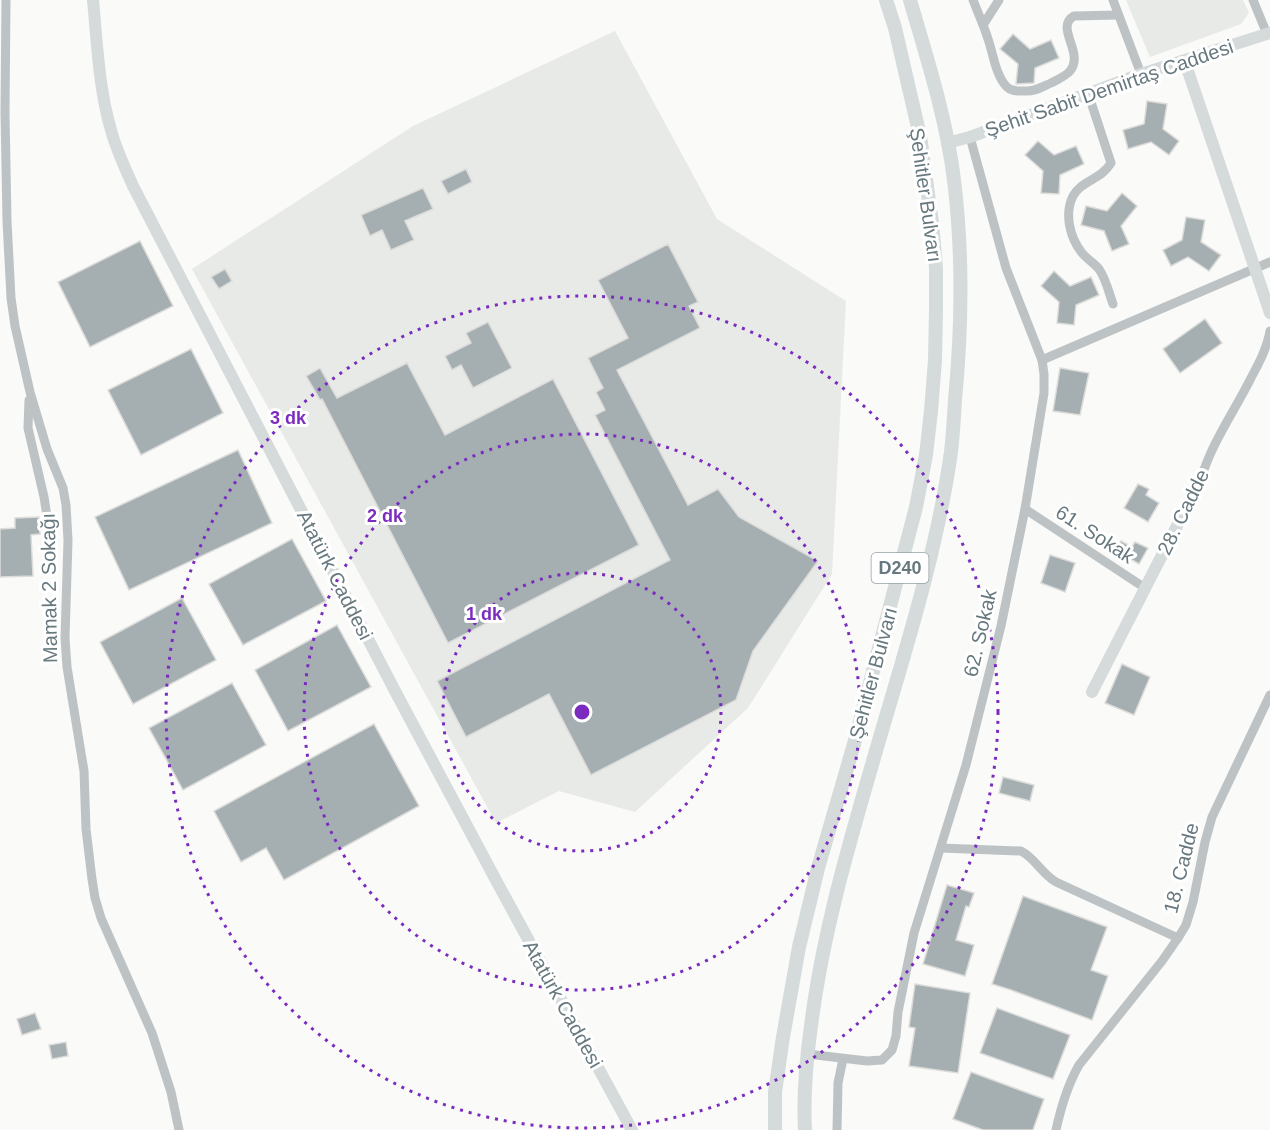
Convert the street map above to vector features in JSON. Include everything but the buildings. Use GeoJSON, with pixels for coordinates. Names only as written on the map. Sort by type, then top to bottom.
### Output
{"type":"FeatureCollection","features":[{"type":"Feature","properties":{"kind":"main road","name":"Atatürk Caddesi"},"geometry":{"type":"LineString","coordinates":[[93,0],[99,65],[110,128],[133,186],[395,691],[632,1130]]}},
{"type":"Feature","properties":{"kind":"main road","name":"Şehitler Bulvarı"},"geometry":{"type":"LineString","coordinates":[[775,1130],[775,1092],[799,947],[818,868],[857,733],[916,507],[926,455],[931,411],[935,360],[936,289],[932,223],[920,136],[895,28],[886,0]]}},
{"type":"Feature","properties":{"kind":"main road","name":"Şehitler Bulvarı"},"geometry":{"type":"LineString","coordinates":[[805,1130],[804,1092],[814,997],[841,872],[929,562],[951,450],[961,305],[954,179],[910,0]]}},
{"type":"Feature","properties":{"kind":"main road","name":"Şehit Sabit Demirtaş Caddesi"},"geometry":{"type":"LineString","coordinates":[[947,144],[1141,74],[1268,34]]}},
{"type":"Feature","properties":{"kind":"main road"},"geometry":{"type":"LineString","coordinates":[[1188,71],[1270,313]]}},
{"type":"Feature","properties":{"kind":"main road","name":"28. Cadde"},"geometry":{"type":"LineString","coordinates":[[1092,692],[1201,478]]}},
{"type":"Feature","properties":{"kind":"street","name":"Mamak 2 Sokağı"},"geometry":{"type":"LineString","coordinates":[[6,0],[5,112],[9,271],[15,326],[30,392],[47,449],[63,488],[66,505],[68,540],[65,638],[67,668],[84,771],[86,829],[95,898],[152,1033],[171,1092],[179,1130]]}},
{"type":"Feature","properties":{"kind":"street"},"geometry":{"type":"LineString","coordinates":[[974,0],[1000,78],[1012,91],[1029,92],[1055,81],[1072,69],[1075,56],[1066,27],[1070,18],[1118,15]]}},
{"type":"Feature","properties":{"kind":"street"},"geometry":{"type":"LineString","coordinates":[[983,25],[999,0]]}},
{"type":"Feature","properties":{"kind":"street"},"geometry":{"type":"LineString","coordinates":[[1113,0],[1141,74]]}},
{"type":"Feature","properties":{"kind":"street"},"geometry":{"type":"LineString","coordinates":[[1253,0],[1268,34]]}},
{"type":"Feature","properties":{"kind":"street"},"geometry":{"type":"LineString","coordinates":[[1088,93],[1111,163],[1107,171],[1077,190],[1069,211],[1070,228],[1074,240],[1083,253],[1099,269],[1113,304]]}},
{"type":"Feature","properties":{"kind":"street","name":"62. Sokak"},"geometry":{"type":"LineString","coordinates":[[807,1054],[867,1061],[882,1060],[892,1050],[914,933],[982,703],[1011,583],[1025,509],[1044,393],[1042,360],[1006,268],[969,137]]}},
{"type":"Feature","properties":{"kind":"street"},"geometry":{"type":"LineString","coordinates":[[1042,360],[1270,262]]}},
{"type":"Feature","properties":{"kind":"street","name":"28. Cadde"},"geometry":{"type":"LineString","coordinates":[[1201,478],[1218,437],[1263,356],[1270,331]]}},
{"type":"Feature","properties":{"kind":"street"},"geometry":{"type":"LineString","coordinates":[[30,392],[28,428],[48,523],[48,563]]}},
{"type":"Feature","properties":{"kind":"street","name":"61. Sokak"},"geometry":{"type":"LineString","coordinates":[[1025,509],[1145,588]]}},
{"type":"Feature","properties":{"kind":"street","name":"18. Cadde"},"geometry":{"type":"LineString","coordinates":[[1056,1130],[1065,1093],[1079,1065],[1162,962],[1186,925],[1212,817],[1270,695]]}},
{"type":"Feature","properties":{"kind":"street"},"geometry":{"type":"LineString","coordinates":[[941,848],[1021,851],[1056,882],[1178,938]]}},
{"type":"Feature","properties":{"kind":"street"},"geometry":{"type":"LineString","coordinates":[[837,1130],[838,1083],[843,1059]]}},
{"type":"Feature","properties":{"kind":"shaded area"},"geometry":{"type":"Polygon","coordinates":[[[1126,0],[1243,0],[1249,13],[1241,24],[1150,57],[1126,0]]]}},
{"type":"Feature","properties":{"kind":"shaded area"},"geometry":{"type":"Polygon","coordinates":[[[615,31],[717,219],[846,301],[832,574],[748,708],[635,812],[559,791],[496,823],[192,269],[413,126],[615,31]]]}}]}
